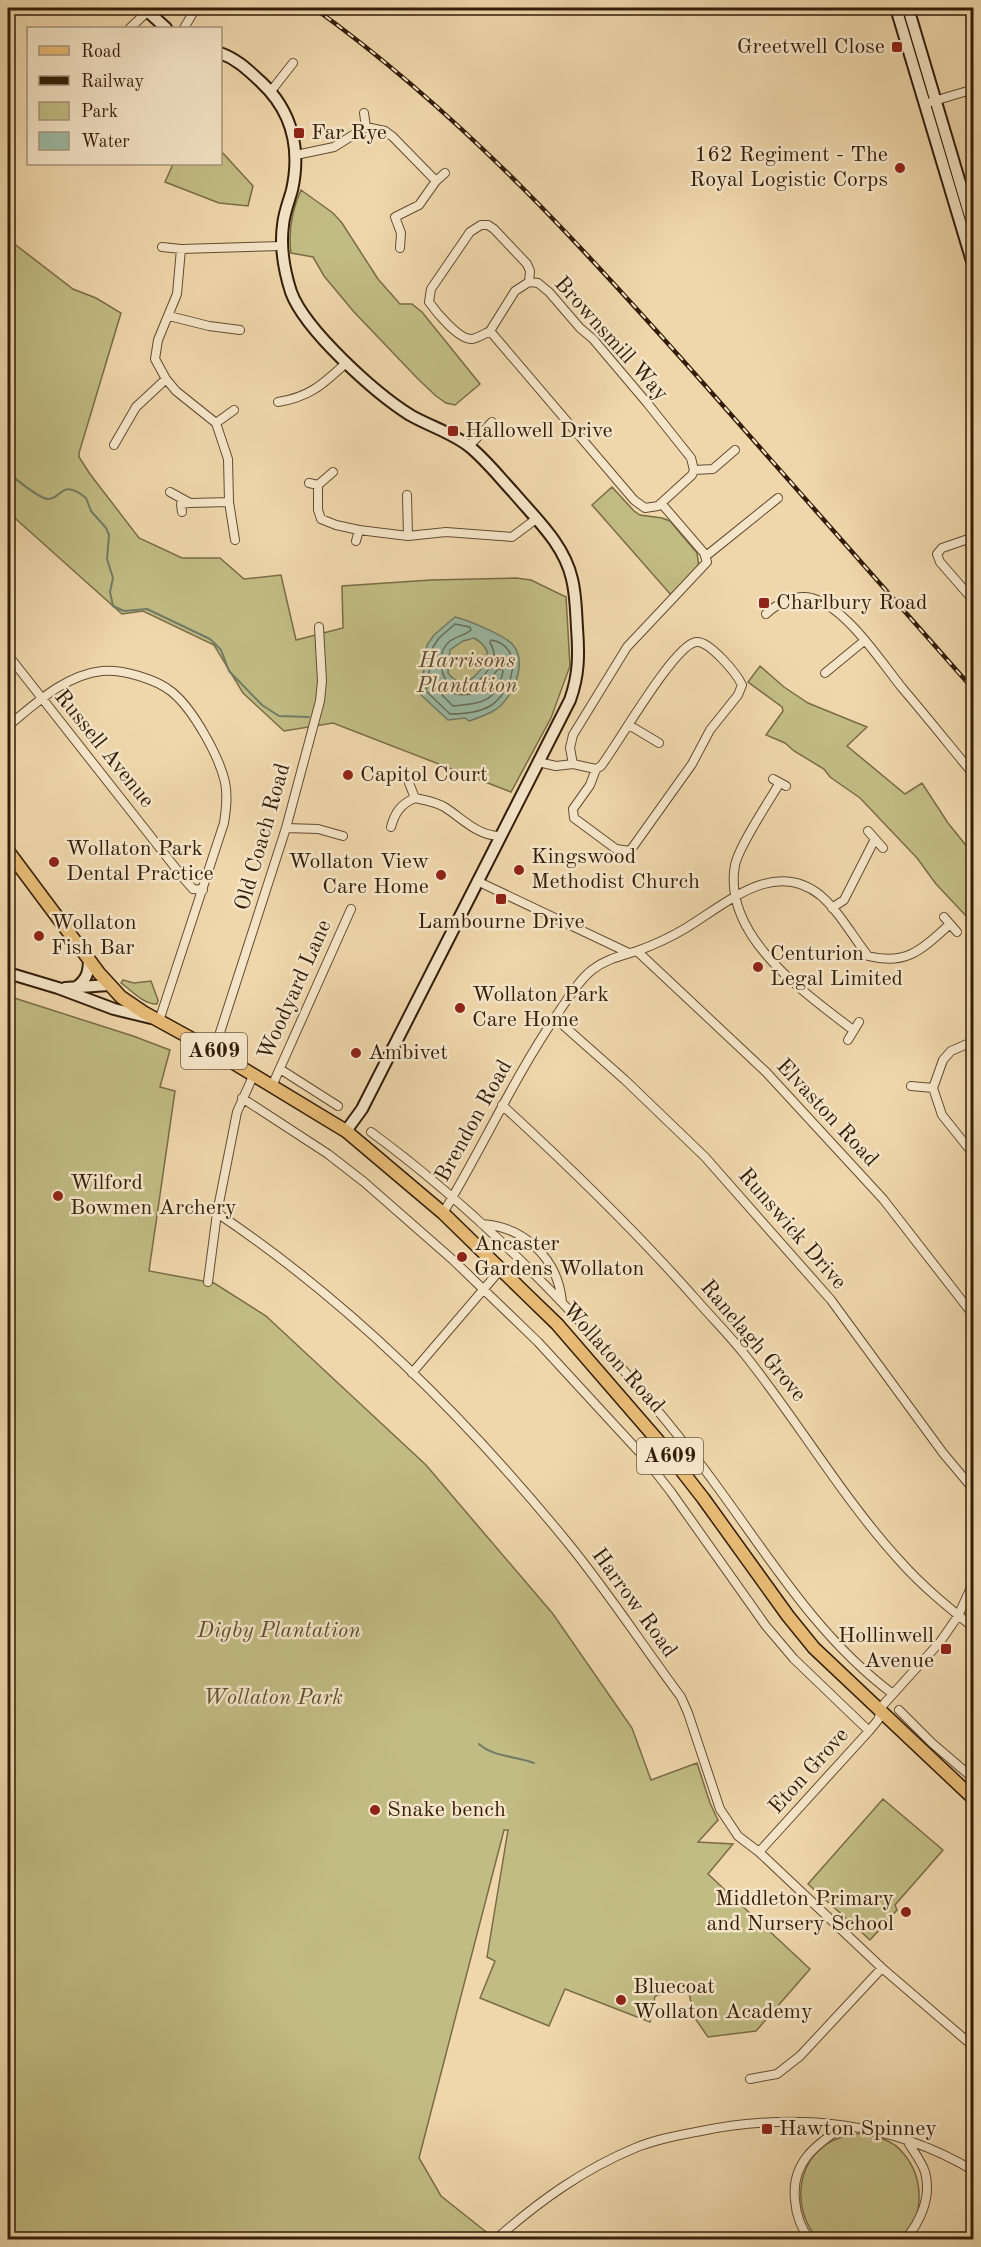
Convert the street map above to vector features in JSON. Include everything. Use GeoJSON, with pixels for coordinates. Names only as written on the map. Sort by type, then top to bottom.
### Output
{"type":"FeatureCollection","features":[{"type":"Feature","properties":{"kind":"main road","name":"A609"},"geometry":{"type":"LineString","coordinates":[[8,851],[89,959]]}},
{"type":"Feature","properties":{"kind":"main road","name":"Wollaton Road"},"geometry":{"type":"LineString","coordinates":[[89,959],[110,986],[131,1005],[254,1074],[346,1131],[442,1213],[557,1324],[660,1443],[808,1641],[974,1799]]}},
{"type":"Feature","properties":{"kind":"street"},"geometry":{"type":"LineString","coordinates":[[185,27],[196,8]]}},
{"type":"Feature","properties":{"kind":"street"},"geometry":{"type":"LineString","coordinates":[[896,8],[974,268]]}},
{"type":"Feature","properties":{"kind":"street"},"geometry":{"type":"LineString","coordinates":[[908,8],[974,230]]}},
{"type":"Feature","properties":{"kind":"street"},"geometry":{"type":"LineString","coordinates":[[131,27],[146,10],[165,27]]}},
{"type":"Feature","properties":{"kind":"street"},"geometry":{"type":"LineString","coordinates":[[222,54],[244,66],[271,91],[295,139],[296,155],[292,188],[283,224],[282,246],[285,273],[292,295],[310,323],[346,363],[378,393],[410,415],[469,446],[553,539],[572,576],[575,596],[579,665],[570,700],[362,1109],[346,1131]]}},
{"type":"Feature","properties":{"kind":"street"},"geometry":{"type":"LineString","coordinates":[[271,91],[293,63]]}},
{"type":"Feature","properties":{"kind":"street"},"geometry":{"type":"LineString","coordinates":[[924,104],[974,89]]}},
{"type":"Feature","properties":{"kind":"street"},"geometry":{"type":"LineString","coordinates":[[364,113],[366,127]]}},
{"type":"Feature","properties":{"kind":"street"},"geometry":{"type":"LineString","coordinates":[[296,155],[334,147],[366,127],[385,131],[393,137],[436,181]]}},
{"type":"Feature","properties":{"kind":"street"},"geometry":{"type":"LineString","coordinates":[[400,248],[401,233],[395,218],[419,205],[444,173]]}},
{"type":"Feature","properties":{"kind":"street"},"geometry":{"type":"LineString","coordinates":[[529,282],[530,271],[527,264],[494,229],[488,225],[481,225],[470,232],[431,289],[429,302],[456,332],[465,338],[473,338],[490,331],[634,500],[645,508],[654,508],[689,478],[694,470],[713,469],[735,450]]}},
{"type":"Feature","properties":{"kind":"street"},"geometry":{"type":"LineString","coordinates":[[162,247],[181,249],[282,246]]}},
{"type":"Feature","properties":{"kind":"street"},"geometry":{"type":"LineString","coordinates":[[181,249],[177,294],[158,340],[155,359],[176,392],[216,423],[228,459],[229,502],[234,536],[243,531]]}},
{"type":"Feature","properties":{"kind":"street","name":"Brownsmill Way"},"geometry":{"type":"LineString","coordinates":[[490,331],[515,291],[529,282],[538,283],[593,339],[688,454],[694,464],[694,470]]}},
{"type":"Feature","properties":{"kind":"street"},"geometry":{"type":"LineString","coordinates":[[169,316],[230,334],[240,330]]}},
{"type":"Feature","properties":{"kind":"street"},"geometry":{"type":"LineString","coordinates":[[278,402],[296,399],[311,393],[346,363]]}},
{"type":"Feature","properties":{"kind":"street"},"geometry":{"type":"LineString","coordinates":[[114,446],[136,407],[166,379]]}},
{"type":"Feature","properties":{"kind":"street"},"geometry":{"type":"LineString","coordinates":[[216,423],[234,410]]}},
{"type":"Feature","properties":{"kind":"street"},"geometry":{"type":"LineString","coordinates":[[469,446],[492,422]]}},
{"type":"Feature","properties":{"kind":"street"},"geometry":{"type":"LineString","coordinates":[[333,472],[318,485],[318,510],[321,519],[336,525],[408,536],[446,532],[512,537],[536,519]]}},
{"type":"Feature","properties":{"kind":"street"},"geometry":{"type":"LineString","coordinates":[[309,483],[318,485]]}},
{"type":"Feature","properties":{"kind":"street"},"geometry":{"type":"LineString","coordinates":[[170,492],[190,503]]}},
{"type":"Feature","properties":{"kind":"street"},"geometry":{"type":"LineString","coordinates":[[407,495],[408,536]]}},
{"type":"Feature","properties":{"kind":"street"},"geometry":{"type":"LineString","coordinates":[[573,764],[570,748],[573,735],[620,657],[635,637],[706,557],[778,498]]}},
{"type":"Feature","properties":{"kind":"street"},"geometry":{"type":"LineString","coordinates":[[182,512],[181,504],[229,502]]}},
{"type":"Feature","properties":{"kind":"street"},"geometry":{"type":"LineString","coordinates":[[661,503],[706,557]]}},
{"type":"Feature","properties":{"kind":"street"},"geometry":{"type":"LineString","coordinates":[[314,525],[321,519]]}},
{"type":"Feature","properties":{"kind":"street"},"geometry":{"type":"LineString","coordinates":[[356,542],[359,530]]}},
{"type":"Feature","properties":{"kind":"street"},"geometry":{"type":"LineString","coordinates":[[974,537],[942,548],[938,554],[940,562],[974,602]]}},
{"type":"Feature","properties":{"kind":"street"},"geometry":{"type":"LineString","coordinates":[[766,614],[775,606],[795,597],[812,598],[827,605],[864,641],[974,775]]}},
{"type":"Feature","properties":{"kind":"street","name":"Old Coach Road"},"geometry":{"type":"LineString","coordinates":[[214,1051],[286,828],[320,701],[322,681],[320,627]]}},
{"type":"Feature","properties":{"kind":"street"},"geometry":{"type":"LineString","coordinates":[[825,673],[864,641]]}},
{"type":"Feature","properties":{"kind":"street"},"geometry":{"type":"LineString","coordinates":[[703,642],[734,671],[742,685],[738,695],[710,730],[692,764],[630,851],[616,849],[574,818],[573,809],[590,785],[596,769],[601,766],[668,667],[688,645],[703,642]]}},
{"type":"Feature","properties":{"kind":"street","name":"Russell Avenue"},"geometry":{"type":"LineString","coordinates":[[8,655],[184,880],[194,889],[203,890]]}},
{"type":"Feature","properties":{"kind":"street"},"geometry":{"type":"LineString","coordinates":[[8,726],[41,699],[70,681],[103,671],[138,675],[172,692],[195,719],[215,754],[225,783],[227,805],[224,823],[157,1020]]}},
{"type":"Feature","properties":{"kind":"street"},"geometry":{"type":"LineString","coordinates":[[629,725],[659,743]]}},
{"type":"Feature","properties":{"kind":"street"},"geometry":{"type":"LineString","coordinates":[[538,762],[556,766],[573,764],[596,769]]}},
{"type":"Feature","properties":{"kind":"street"},"geometry":{"type":"LineString","coordinates":[[409,783],[415,798]]}},
{"type":"Feature","properties":{"kind":"street"},"geometry":{"type":"LineString","coordinates":[[779,783],[736,863],[735,897],[744,923],[765,952],[794,984],[853,1030]]}},
{"type":"Feature","properties":{"kind":"street"},"geometry":{"type":"LineString","coordinates":[[391,827],[400,807],[415,798],[445,807],[465,824],[482,833],[499,837]]}},
{"type":"Feature","properties":{"kind":"street"},"geometry":{"type":"LineString","coordinates":[[286,828],[318,830],[343,836]]}},
{"type":"Feature","properties":{"kind":"street"},"geometry":{"type":"LineString","coordinates":[[868,831],[883,848]]}},
{"type":"Feature","properties":{"kind":"street"},"geometry":{"type":"LineString","coordinates":[[332,833],[334,844]]}},
{"type":"Feature","properties":{"kind":"street"},"geometry":{"type":"LineString","coordinates":[[832,908],[844,900],[875,839]]}},
{"type":"Feature","properties":{"kind":"street","name":"Elvaston Road"},"geometry":{"type":"LineString","coordinates":[[477,881],[633,952],[774,1081],[883,1199],[974,1316]]}},
{"type":"Feature","properties":{"kind":"street","name":"Brendon Road"},"geometry":{"type":"LineString","coordinates":[[442,1213],[541,1038],[589,972],[613,957],[633,952],[670,937],[735,897],[770,882],[787,881],[805,885],[821,896],[868,956],[875,958],[891,960],[913,955],[950,924]]}},
{"type":"Feature","properties":{"kind":"street","name":"Woodyard Lane"},"geometry":{"type":"LineString","coordinates":[[272,1086],[351,909]]}},
{"type":"Feature","properties":{"kind":"street"},"geometry":{"type":"LineString","coordinates":[[944,917],[957,932]]}},
{"type":"Feature","properties":{"kind":"street"},"geometry":{"type":"LineString","coordinates":[[75,988],[86,977],[89,959]]}},
{"type":"Feature","properties":{"kind":"street","name":"Wollaton Road"},"geometry":{"type":"LineString","coordinates":[[8,973],[58,988],[100,1005],[157,1020]]}},
{"type":"Feature","properties":{"kind":"street"},"geometry":{"type":"LineString","coordinates":[[100,1005],[111,995],[110,986]]}},
{"type":"Feature","properties":{"kind":"street","name":"Wollaton Road"},"geometry":{"type":"LineString","coordinates":[[58,988],[110,986]]}},
{"type":"Feature","properties":{"kind":"street","name":"Runswick Drive"},"geometry":{"type":"LineString","coordinates":[[555,1018],[625,1080],[713,1166],[831,1300],[943,1453],[974,1490]]}},
{"type":"Feature","properties":{"kind":"street"},"geometry":{"type":"LineString","coordinates":[[848,1040],[859,1022]]}},
{"type":"Feature","properties":{"kind":"street"},"geometry":{"type":"LineString","coordinates":[[974,1041],[951,1051],[938,1069],[933,1088],[942,1115],[974,1155]]}},
{"type":"Feature","properties":{"kind":"street"},"geometry":{"type":"LineString","coordinates":[[280,1069],[338,1106]]}},
{"type":"Feature","properties":{"kind":"street"},"geometry":{"type":"LineString","coordinates":[[208,1282],[217,1213],[237,1112],[254,1074]]}},
{"type":"Feature","properties":{"kind":"street"},"geometry":{"type":"LineString","coordinates":[[911,1086],[933,1088]]}},
{"type":"Feature","properties":{"kind":"street","name":"Wollaton Road"},"geometry":{"type":"LineString","coordinates":[[242,1098],[328,1154],[364,1182],[485,1290],[565,1370],[636,1448],[671,1492],[766,1626],[794,1659],[869,1731]]}},
{"type":"Feature","properties":{"kind":"street","name":"Ranelagh Grove"},"geometry":{"type":"LineString","coordinates":[[502,1105],[574,1171],[646,1243],[744,1353],[794,1418],[861,1514],[900,1561],[958,1616]]}},
{"type":"Feature","properties":{"kind":"street","name":"Wollaton Road"},"geometry":{"type":"LineString","coordinates":[[371,1132],[402,1154],[452,1197],[562,1302],[688,1447],[727,1498],[774,1568],[817,1621],[861,1668],[894,1694]]}},
{"type":"Feature","properties":{"kind":"street","name":"Harrow Road"},"geometry":{"type":"LineString","coordinates":[[217,1213],[303,1275],[412,1373],[503,1467],[568,1543],[621,1611],[681,1697],[720,1809],[738,1836],[759,1852],[882,1968],[974,2047]]}},
{"type":"Feature","properties":{"kind":"street"},"geometry":{"type":"LineString","coordinates":[[482,1224],[511,1230],[539,1249],[555,1274],[562,1302]]}},
{"type":"Feature","properties":{"kind":"street"},"geometry":{"type":"LineString","coordinates":[[412,1373],[501,1269]]}},
{"type":"Feature","properties":{"kind":"street","name":"Eton Grove"},"geometry":{"type":"LineString","coordinates":[[759,1852],[869,1731],[878,1720],[883,1705],[940,1642],[958,1616],[974,1581]]}},
{"type":"Feature","properties":{"kind":"street"},"geometry":{"type":"LineString","coordinates":[[958,1616],[974,1629]]}},
{"type":"Feature","properties":{"kind":"street"},"geometry":{"type":"LineString","coordinates":[[899,1710],[932,1743],[974,1779]]}},
{"type":"Feature","properties":{"kind":"street"},"geometry":{"type":"LineString","coordinates":[[750,2079],[777,2074],[800,2056],[882,1968]]}},
{"type":"Feature","properties":{"kind":"street"},"geometry":{"type":"LineString","coordinates":[[495,2240],[535,2204],[575,2178],[637,2147],[679,2135],[730,2125],[762,2121],[844,2126],[876,2131],[941,2152],[974,2171]]}},
{"type":"Feature","properties":{"kind":"street"},"geometry":{"type":"LineString","coordinates":[[810,2240],[796,2215],[795,2175],[802,2162],[815,2147],[844,2126]]}},
{"type":"Feature","properties":{"kind":"street"},"geometry":{"type":"LineString","coordinates":[[905,2240],[916,2226],[923,2210],[926,2193],[925,2172],[908,2142]]}},
{"type":"Feature","properties":{"kind":"green space"},"geometry":{"type":"Polygon","coordinates":[[[222,152],[253,186],[248,206],[219,203],[165,182],[173,165],[222,165],[222,152]]]}},
{"type":"Feature","properties":{"kind":"green space"},"geometry":{"type":"Polygon","coordinates":[[[301,190],[333,213],[342,223],[378,279],[400,304],[412,304],[422,312],[480,384],[455,405],[446,403],[436,396],[418,379],[354,312],[324,276],[313,257],[291,253],[292,221],[301,190]]]}},
{"type":"Feature","properties":{"kind":"green space","name":"Harrisons Plantation"},"geometry":{"type":"Polygon","coordinates":[[[8,239],[73,289],[96,298],[121,313],[79,453],[79,457],[90,474],[139,538],[182,558],[220,558],[244,579],[281,575],[296,640],[343,628],[342,586],[431,580],[516,578],[531,580],[566,597],[570,666],[551,718],[511,792],[333,723],[284,731],[243,693],[214,645],[143,611],[122,614],[8,512],[8,239]]]}},
{"type":"Feature","properties":{"kind":"green space"},"geometry":{"type":"Polygon","coordinates":[[[612,487],[640,515],[670,521],[697,553],[699,567],[671,595],[592,505],[612,487]]]}},
{"type":"Feature","properties":{"kind":"green space"},"geometry":{"type":"Polygon","coordinates":[[[760,666],[784,687],[808,703],[867,727],[847,746],[905,794],[922,783],[948,823],[973,854],[973,868],[968,873],[973,881],[973,911],[967,917],[936,884],[917,858],[860,798],[830,777],[824,769],[785,743],[766,735],[783,711],[782,707],[748,682],[760,666]]]}},
{"type":"Feature","properties":{"kind":"green space"},"geometry":{"type":"Polygon","coordinates":[[[123,980],[134,983],[151,981],[158,1000],[157,1004],[147,1002],[138,996],[121,983],[123,980]]]}},
{"type":"Feature","properties":{"kind":"green space","name":"Wollaton Park"},"geometry":{"type":"Polygon","coordinates":[[[8,996],[170,1050],[160,1087],[175,1091],[149,1271],[214,1283],[266,1316],[426,1465],[553,1614],[632,1728],[651,1780],[697,1763],[718,1820],[698,1842],[733,1844],[708,1874],[810,1969],[756,2031],[708,2037],[694,2017],[688,1988],[655,1996],[650,2022],[565,1989],[549,2026],[480,1998],[495,1961],[487,1957],[508,1830],[504,1830],[419,2158],[441,2196],[490,2235],[486,2239],[8,2239],[8,996]]]}},
{"type":"Feature","properties":{"kind":"green space"},"geometry":{"type":"Polygon","coordinates":[[[883,1799],[943,1850],[895,1905],[897,1910],[870,1940],[808,1884],[883,1799]]]}},
{"type":"Feature","properties":{"kind":"green space","name":"Hawton Spinney"},"geometry":{"type":"Polygon","coordinates":[[[861,2133],[878,2137],[894,2145],[910,2163],[918,2185],[919,2197],[914,2220],[900,2239],[819,2240],[809,2227],[803,2212],[802,2181],[807,2167],[815,2154],[827,2144],[842,2137],[861,2133]]]}},
{"type":"Feature","properties":{"kind":"water"},"geometry":{"type":"Polygon","coordinates":[[[455,617],[494,633],[513,645],[517,652],[519,670],[513,689],[502,704],[495,710],[469,721],[465,718],[448,720],[419,693],[427,645],[434,635],[455,617]],[[474,638],[463,641],[450,650],[448,673],[460,682],[470,680],[488,660],[483,645],[474,638]]]}},
{"type":"Feature","properties":{"kind":"waterway"},"geometry":{"type":"LineString","coordinates":[[8,473],[44,498],[53,498],[67,490],[78,492],[86,498],[91,511],[109,535],[107,559],[113,578],[110,592],[113,606],[124,611],[147,609],[210,639],[221,650],[229,671],[262,705],[279,716],[309,717]]}},
{"type":"Feature","properties":{"kind":"waterway"},"geometry":{"type":"LineString","coordinates":[[479,1744],[498,1754],[534,1763]]}},
{"type":"Feature","properties":{"kind":"railway"},"geometry":{"type":"LineString","coordinates":[[314,8],[423,94],[572,238],[974,690]]}},
{"type":"Feature","properties":{"kind":"place","name":"Greetwell Close"},"geometry":{"type":"Point","coordinates":[897,47]}},
{"type":"Feature","properties":{"kind":"place","name":"Far Rye"},"geometry":{"type":"Point","coordinates":[299,133]}},
{"type":"Feature","properties":{"kind":"place","name":"162 Regiment - The Royal Logistic Corps"},"geometry":{"type":"Point","coordinates":[900,168]}},
{"type":"Feature","properties":{"kind":"place","name":"Hallowell Drive"},"geometry":{"type":"Point","coordinates":[453,431]}},
{"type":"Feature","properties":{"kind":"place","name":"Charlbury Road"},"geometry":{"type":"Point","coordinates":[764,603]}},
{"type":"Feature","properties":{"kind":"place","name":"Capitol Court"},"geometry":{"type":"Point","coordinates":[348,775]}},
{"type":"Feature","properties":{"kind":"place","name":"Wollaton Park Dental Practice"},"geometry":{"type":"Point","coordinates":[54,862]}},
{"type":"Feature","properties":{"kind":"place","name":"Kingswood Methodist Church"},"geometry":{"type":"Point","coordinates":[519,870]}},
{"type":"Feature","properties":{"kind":"place","name":"Wollaton View Care Home"},"geometry":{"type":"Point","coordinates":[441,875]}},
{"type":"Feature","properties":{"kind":"place","name":"Lambourne Drive"},"geometry":{"type":"Point","coordinates":[501,899]}},
{"type":"Feature","properties":{"kind":"place","name":"Wollaton Fish Bar"},"geometry":{"type":"Point","coordinates":[39,936]}},
{"type":"Feature","properties":{"kind":"place","name":"Centurion Legal Limited"},"geometry":{"type":"Point","coordinates":[758,967]}},
{"type":"Feature","properties":{"kind":"place","name":"Wollaton Park Care Home"},"geometry":{"type":"Point","coordinates":[460,1008]}},
{"type":"Feature","properties":{"kind":"place","name":"Ambivet"},"geometry":{"type":"Point","coordinates":[356,1053]}},
{"type":"Feature","properties":{"kind":"place","name":"Wilford Bowmen Archery"},"geometry":{"type":"Point","coordinates":[58,1196]}},
{"type":"Feature","properties":{"kind":"place","name":"Ancaster Gardens Wollaton"},"geometry":{"type":"Point","coordinates":[462,1257]}},
{"type":"Feature","properties":{"kind":"place","name":"Hollinwell Avenue"},"geometry":{"type":"Point","coordinates":[946,1649]}},
{"type":"Feature","properties":{"kind":"place","name":"Snake bench"},"geometry":{"type":"Point","coordinates":[375,1810]}},
{"type":"Feature","properties":{"kind":"place","name":"Middleton Primary and Nursery School"},"geometry":{"type":"Point","coordinates":[906,1912]}},
{"type":"Feature","properties":{"kind":"place","name":"Bluecoat Wollaton Academy"},"geometry":{"type":"Point","coordinates":[621,2000]}},
{"type":"Feature","properties":{"kind":"place","name":"Hawton Spinney"},"geometry":{"type":"Point","coordinates":[767,2129]}},
{"type":"Feature","properties":{"kind":"park label","name":"Digby Plantation"},"geometry":{"type":"Point","coordinates":[279,1631]}}]}
